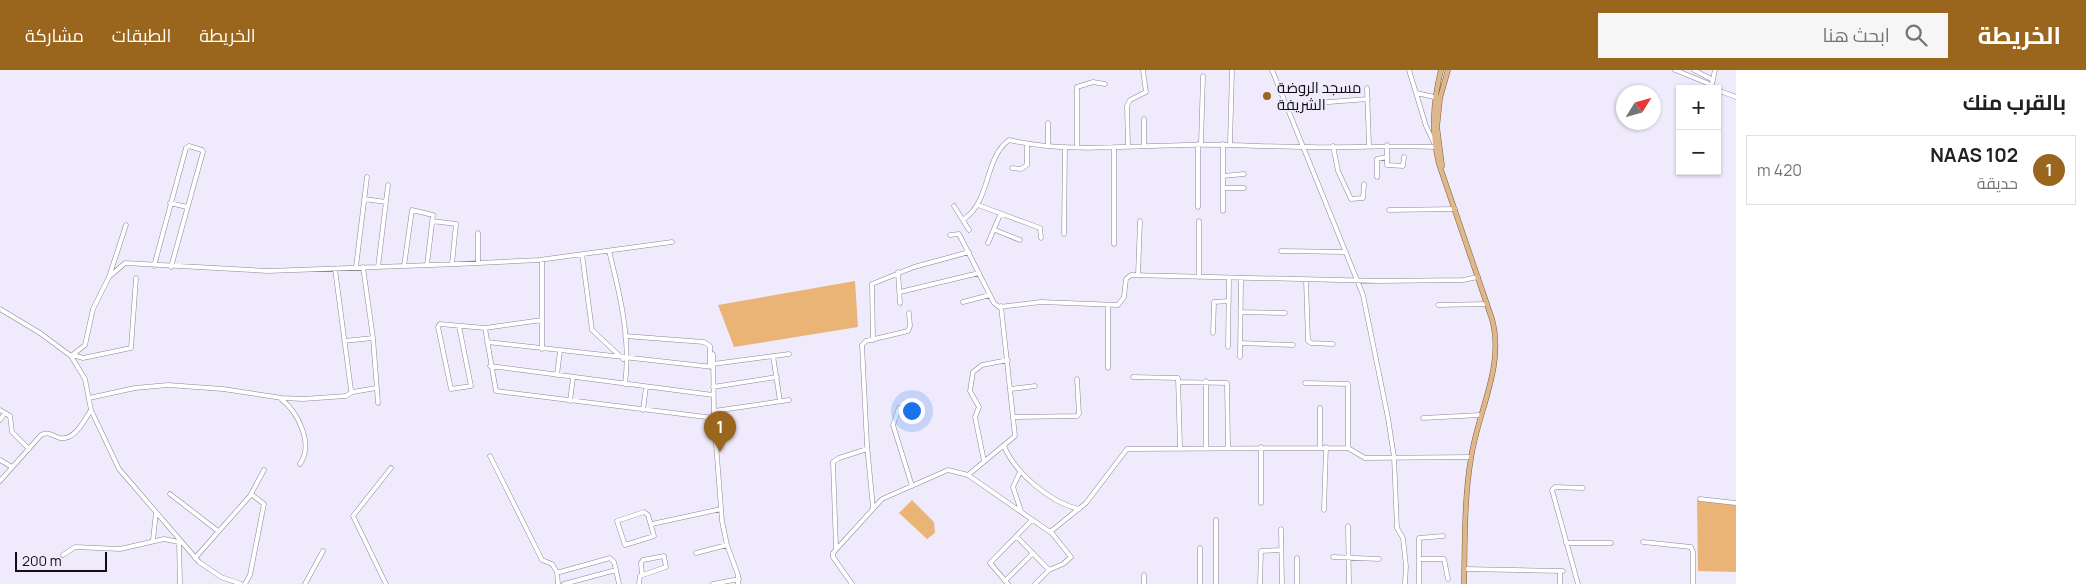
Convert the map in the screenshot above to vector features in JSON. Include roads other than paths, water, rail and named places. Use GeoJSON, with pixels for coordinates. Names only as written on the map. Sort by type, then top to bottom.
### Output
{"type":"FeatureCollection","features":[{"type":"Feature","properties":{"kind":"main road"},"geometry":{"type":"LineString","coordinates":[[1441,70],[1437,128],[1442,173]]}},
{"type":"Feature","properties":{"kind":"main road"},"geometry":{"type":"LineString","coordinates":[[1448,70],[1438,98],[1432,124],[1435,145],[1442,173],[1496,335],[1497,352],[1471,457],[1466,514],[1464,584]]}},
{"type":"Feature","properties":{"kind":"street"},"geometry":{"type":"LineString","coordinates":[[1128,146],[1127,106],[1130,100],[1146,92],[1143,70]]}},
{"type":"Feature","properties":{"kind":"street"},"geometry":{"type":"LineString","coordinates":[[1230,144],[1232,70]]}},
{"type":"Feature","properties":{"kind":"street"},"geometry":{"type":"LineString","coordinates":[[1272,70],[1363,295],[1377,359],[1394,457],[1397,528],[1402,537],[1406,566],[1405,584]]}},
{"type":"Feature","properties":{"kind":"street"},"geometry":{"type":"LineString","coordinates":[[964,219],[978,205],[997,157],[1006,141],[1010,140],[1027,145],[1065,147],[1200,144],[1304,147],[1435,145],[1430,136],[1409,70]]}},
{"type":"Feature","properties":{"kind":"street"},"geometry":{"type":"LineString","coordinates":[[1675,70],[1709,85]]}},
{"type":"Feature","properties":{"kind":"street"},"geometry":{"type":"LineString","coordinates":[[1694,70],[1713,80]]}},
{"type":"Feature","properties":{"kind":"street"},"geometry":{"type":"LineString","coordinates":[[1714,85],[1715,70]]}},
{"type":"Feature","properties":{"kind":"street"},"geometry":{"type":"LineString","coordinates":[[1198,207],[1203,76]]}},
{"type":"Feature","properties":{"kind":"street"},"geometry":{"type":"LineString","coordinates":[[1077,147],[1077,87],[1093,82],[1105,84]]}},
{"type":"Feature","properties":{"kind":"street"},"geometry":{"type":"LineString","coordinates":[[1367,88],[1369,145]]}},
{"type":"Feature","properties":{"kind":"street"},"geometry":{"type":"LineString","coordinates":[[1721,92],[1736,97]]}},
{"type":"Feature","properties":{"kind":"street"},"geometry":{"type":"LineString","coordinates":[[1416,93],[1438,98]]}},
{"type":"Feature","properties":{"kind":"street"},"geometry":{"type":"LineString","coordinates":[[1316,103],[1368,99]]}},
{"type":"Feature","properties":{"kind":"street"},"geometry":{"type":"LineString","coordinates":[[1144,119],[1144,146]]}},
{"type":"Feature","properties":{"kind":"street"},"geometry":{"type":"LineString","coordinates":[[1048,124],[1048,146]]}},
{"type":"Feature","properties":{"kind":"street"},"geometry":{"type":"LineString","coordinates":[[1222,211],[1223,144]]}},
{"type":"Feature","properties":{"kind":"street"},"geometry":{"type":"LineString","coordinates":[[1012,168],[1021,169],[1027,165],[1027,145]]}},
{"type":"Feature","properties":{"kind":"street"},"geometry":{"type":"LineString","coordinates":[[154,266],[186,148],[189,146],[203,152],[171,267]]}},
{"type":"Feature","properties":{"kind":"street"},"geometry":{"type":"LineString","coordinates":[[1332,146],[1338,171],[1351,199],[1363,198],[1364,184]]}},
{"type":"Feature","properties":{"kind":"street"},"geometry":{"type":"LineString","coordinates":[[1387,146],[1388,166],[1403,166],[1404,157]]}},
{"type":"Feature","properties":{"kind":"street"},"geometry":{"type":"LineString","coordinates":[[1064,234],[1065,147]]}},
{"type":"Feature","properties":{"kind":"street"},"geometry":{"type":"LineString","coordinates":[[1114,147],[1114,244]]}},
{"type":"Feature","properties":{"kind":"street"},"geometry":{"type":"LineString","coordinates":[[1377,177],[1377,159],[1387,156]]}},
{"type":"Feature","properties":{"kind":"street"},"geometry":{"type":"LineString","coordinates":[[1223,176],[1244,174]]}},
{"type":"Feature","properties":{"kind":"street"},"geometry":{"type":"LineString","coordinates":[[356,268],[367,177]]}},
{"type":"Feature","properties":{"kind":"street"},"geometry":{"type":"LineString","coordinates":[[378,266],[388,185]]}},
{"type":"Feature","properties":{"kind":"street"},"geometry":{"type":"LineString","coordinates":[[1223,188],[1244,188]]}},
{"type":"Feature","properties":{"kind":"street"},"geometry":{"type":"LineString","coordinates":[[364,199],[386,202]]}},
{"type":"Feature","properties":{"kind":"street"},"geometry":{"type":"LineString","coordinates":[[170,203],[187,207]]}},
{"type":"Feature","properties":{"kind":"street"},"geometry":{"type":"LineString","coordinates":[[978,205],[1000,215],[1040,228],[1042,238]]}},
{"type":"Feature","properties":{"kind":"street"},"geometry":{"type":"LineString","coordinates":[[954,206],[964,219],[969,230]]}},
{"type":"Feature","properties":{"kind":"street"},"geometry":{"type":"LineString","coordinates":[[1389,210],[1455,210]]}},
{"type":"Feature","properties":{"kind":"street"},"geometry":{"type":"LineString","coordinates":[[404,266],[410,211],[431,213],[432,222],[427,265]]}},
{"type":"Feature","properties":{"kind":"street"},"geometry":{"type":"LineString","coordinates":[[988,244],[1000,215]]}},
{"type":"Feature","properties":{"kind":"street"},"geometry":{"type":"LineString","coordinates":[[1138,275],[1140,221]]}},
{"type":"Feature","properties":{"kind":"street"},"geometry":{"type":"LineString","coordinates":[[1198,277],[1199,221]]}},
{"type":"Feature","properties":{"kind":"street"},"geometry":{"type":"LineString","coordinates":[[432,222],[456,224],[452,264]]}},
{"type":"Feature","properties":{"kind":"street"},"geometry":{"type":"LineString","coordinates":[[72,356],[85,345],[93,309],[109,277],[126,224]]}},
{"type":"Feature","properties":{"kind":"street"},"geometry":{"type":"LineString","coordinates":[[995,230],[1020,240]]}},
{"type":"Feature","properties":{"kind":"street"},"geometry":{"type":"LineString","coordinates":[[478,233],[478,263]]}},
{"type":"Feature","properties":{"kind":"street"},"geometry":{"type":"LineString","coordinates":[[950,235],[958,234],[996,306],[1041,302],[1108,306],[1120,304],[1124,297],[1126,278],[1138,275],[1306,280],[1436,280],[1478,277]]}},
{"type":"Feature","properties":{"kind":"street"},"geometry":{"type":"LineString","coordinates":[[109,277],[124,264],[268,271],[363,268],[542,260],[672,242]]}},
{"type":"Feature","properties":{"kind":"street"},"geometry":{"type":"LineString","coordinates":[[610,250],[620,298],[625,336],[625,384]]}},
{"type":"Feature","properties":{"kind":"street"},"geometry":{"type":"LineString","coordinates":[[1281,251],[1346,252]]}},
{"type":"Feature","properties":{"kind":"street"},"geometry":{"type":"LineString","coordinates":[[873,340],[872,285],[898,272],[969,252]]}},
{"type":"Feature","properties":{"kind":"street"},"geometry":{"type":"LineString","coordinates":[[582,254],[591,328],[625,359]]}},
{"type":"Feature","properties":{"kind":"street"},"geometry":{"type":"LineString","coordinates":[[542,260],[542,349]]}},
{"type":"Feature","properties":{"kind":"street"},"geometry":{"type":"LineString","coordinates":[[335,268],[352,392]]}},
{"type":"Feature","properties":{"kind":"street"},"geometry":{"type":"LineString","coordinates":[[363,268],[374,338],[378,403]]}},
{"type":"Feature","properties":{"kind":"street"},"geometry":{"type":"LineString","coordinates":[[898,272],[900,303]]}},
{"type":"Feature","properties":{"kind":"street"},"geometry":{"type":"LineString","coordinates":[[900,292],[979,272]]}},
{"type":"Feature","properties":{"kind":"street"},"geometry":{"type":"LineString","coordinates":[[72,356],[83,358],[131,348],[136,278]]}},
{"type":"Feature","properties":{"kind":"street"},"geometry":{"type":"LineString","coordinates":[[1228,347],[1229,278]]}},
{"type":"Feature","properties":{"kind":"street"},"geometry":{"type":"LineString","coordinates":[[1240,357],[1241,279]]}},
{"type":"Feature","properties":{"kind":"street"},"geometry":{"type":"LineString","coordinates":[[1306,280],[1308,341],[1311,343],[1333,344]]}},
{"type":"Feature","properties":{"kind":"street"},"geometry":{"type":"LineString","coordinates":[[963,302],[990,295]]}},
{"type":"Feature","properties":{"kind":"street"},"geometry":{"type":"LineString","coordinates":[[1213,332],[1214,302],[1229,301]]}},
{"type":"Feature","properties":{"kind":"street"},"geometry":{"type":"LineString","coordinates":[[1438,304],[1486,304]]}},
{"type":"Feature","properties":{"kind":"street"},"geometry":{"type":"LineString","coordinates":[[968,475],[1015,436],[1001,306]]}},
{"type":"Feature","properties":{"kind":"street"},"geometry":{"type":"LineString","coordinates":[[1108,306],[1108,368]]}},
{"type":"Feature","properties":{"kind":"street"},"geometry":{"type":"LineString","coordinates":[[0,310],[59,345],[72,356],[85,379],[91,410],[116,464],[195,558],[221,576],[240,584]]}},
{"type":"Feature","properties":{"kind":"street"},"geometry":{"type":"LineString","coordinates":[[1240,312],[1285,313]]}},
{"type":"Feature","properties":{"kind":"street"},"geometry":{"type":"LineString","coordinates":[[873,508],[867,449],[862,345],[865,342],[908,331],[910,326],[909,313]]}},
{"type":"Feature","properties":{"kind":"street"},"geometry":{"type":"LineString","coordinates":[[459,326],[471,386],[453,390],[450,388],[438,327],[440,324],[485,328],[542,320]]}},
{"type":"Feature","properties":{"kind":"street"},"geometry":{"type":"LineString","coordinates":[[485,328],[490,366],[496,391],[714,418]]}},
{"type":"Feature","properties":{"kind":"street"},"geometry":{"type":"LineString","coordinates":[[625,336],[704,342],[710,346],[721,509],[727,545],[738,582],[713,584]]}},
{"type":"Feature","properties":{"kind":"street"},"geometry":{"type":"LineString","coordinates":[[344,342],[374,338]]}},
{"type":"Feature","properties":{"kind":"street"},"geometry":{"type":"LineString","coordinates":[[486,342],[625,359],[712,366],[789,354]]}},
{"type":"Feature","properties":{"kind":"street"},"geometry":{"type":"LineString","coordinates":[[1240,343],[1293,345]]}},
{"type":"Feature","properties":{"kind":"street"},"geometry":{"type":"LineString","coordinates":[[557,375],[560,351]]}},
{"type":"Feature","properties":{"kind":"street"},"geometry":{"type":"LineString","coordinates":[[712,366],[714,354]]}},
{"type":"Feature","properties":{"kind":"street"},"geometry":{"type":"LineString","coordinates":[[773,356],[780,401]]}},
{"type":"Feature","properties":{"kind":"street"},"geometry":{"type":"LineString","coordinates":[[984,462],[975,417],[979,407],[970,391],[973,372],[982,365],[1008,360]]}},
{"type":"Feature","properties":{"kind":"street"},"geometry":{"type":"LineString","coordinates":[[490,366],[713,395]]}},
{"type":"Feature","properties":{"kind":"street"},"geometry":{"type":"LineString","coordinates":[[1133,376],[1176,377],[1179,382],[1180,447]]}},
{"type":"Feature","properties":{"kind":"street"},"geometry":{"type":"LineString","coordinates":[[713,387],[777,377]]}},
{"type":"Feature","properties":{"kind":"street"},"geometry":{"type":"LineString","coordinates":[[570,401],[573,378]]}},
{"type":"Feature","properties":{"kind":"street"},"geometry":{"type":"LineString","coordinates":[[1013,417],[1077,416],[1079,414],[1077,379]]}},
{"type":"Feature","properties":{"kind":"street"},"geometry":{"type":"LineString","coordinates":[[1179,382],[1206,381],[1227,384],[1228,447]]}},
{"type":"Feature","properties":{"kind":"street"},"geometry":{"type":"LineString","coordinates":[[1206,381],[1206,447]]}},
{"type":"Feature","properties":{"kind":"street"},"geometry":{"type":"LineString","coordinates":[[1305,383],[1348,384],[1348,448]]}},
{"type":"Feature","properties":{"kind":"street"},"geometry":{"type":"LineString","coordinates":[[89,398],[135,388],[168,385],[223,389],[279,398],[303,399],[346,396],[352,392],[376,388]]}},
{"type":"Feature","properties":{"kind":"street"},"geometry":{"type":"LineString","coordinates":[[1010,389],[1035,386]]}},
{"type":"Feature","properties":{"kind":"street"},"geometry":{"type":"LineString","coordinates":[[643,410],[646,387]]}},
{"type":"Feature","properties":{"kind":"street"},"geometry":{"type":"LineString","coordinates":[[279,398],[292,411],[307,443],[307,451],[300,464]]}},
{"type":"Feature","properties":{"kind":"street"},"geometry":{"type":"LineString","coordinates":[[714,411],[790,400]]}},
{"type":"Feature","properties":{"kind":"street"},"geometry":{"type":"LineString","coordinates":[[912,486],[893,425],[899,408],[916,403]]}},
{"type":"Feature","properties":{"kind":"street"},"geometry":{"type":"LineString","coordinates":[[1320,408],[1320,447]]}},
{"type":"Feature","properties":{"kind":"street"},"geometry":{"type":"LineString","coordinates":[[0,410],[10,416],[14,435],[29,449]]}},
{"type":"Feature","properties":{"kind":"street"},"geometry":{"type":"LineString","coordinates":[[0,481],[44,433],[60,438],[69,436],[79,428],[91,410]]}},
{"type":"Feature","properties":{"kind":"street"},"geometry":{"type":"LineString","coordinates":[[0,420],[5,413]]}},
{"type":"Feature","properties":{"kind":"street"},"geometry":{"type":"LineString","coordinates":[[1423,418],[1480,415]]}},
{"type":"Feature","properties":{"kind":"street"},"geometry":{"type":"LineString","coordinates":[[1004,446],[1020,472],[1064,505],[1079,509]]}},
{"type":"Feature","properties":{"kind":"street"},"geometry":{"type":"LineString","coordinates":[[1051,532],[1079,509],[1125,450],[1180,447],[1326,447],[1348,448],[1364,458],[1471,457]]}},
{"type":"Feature","properties":{"kind":"street"},"geometry":{"type":"LineString","coordinates":[[1324,510],[1326,447]]}},
{"type":"Feature","properties":{"kind":"street"},"geometry":{"type":"LineString","coordinates":[[1260,448],[1260,503]]}},
{"type":"Feature","properties":{"kind":"street"},"geometry":{"type":"LineString","coordinates":[[836,548],[833,462],[838,458],[867,449]]}},
{"type":"Feature","properties":{"kind":"street"},"geometry":{"type":"LineString","coordinates":[[490,456],[540,557],[545,562],[553,565],[557,572],[558,584]]}},
{"type":"Feature","properties":{"kind":"street"},"geometry":{"type":"LineString","coordinates":[[0,460],[12,467]]}},
{"type":"Feature","properties":{"kind":"street"},"geometry":{"type":"LineString","coordinates":[[386,584],[353,516],[391,468]]}},
{"type":"Feature","properties":{"kind":"street"},"geometry":{"type":"LineString","coordinates":[[195,558],[251,494],[264,470]]}},
{"type":"Feature","properties":{"kind":"street"},"geometry":{"type":"LineString","coordinates":[[852,584],[833,557],[832,552],[884,498],[950,470],[968,475],[1051,532],[1071,556],[1068,561],[1049,570],[1035,584]]}},
{"type":"Feature","properties":{"kind":"street"},"geometry":{"type":"LineString","coordinates":[[1020,472],[1013,487],[1021,511]]}},
{"type":"Feature","properties":{"kind":"street"},"geometry":{"type":"LineString","coordinates":[[1578,584],[1552,490],[1557,486],[1583,488]]}},
{"type":"Feature","properties":{"kind":"street"},"geometry":{"type":"LineString","coordinates":[[170,494],[218,531]]}},
{"type":"Feature","properties":{"kind":"street"},"geometry":{"type":"LineString","coordinates":[[245,584],[250,575],[264,504],[251,494]]}},
{"type":"Feature","properties":{"kind":"street"},"geometry":{"type":"LineString","coordinates":[[1700,500],[1736,503]]}},
{"type":"Feature","properties":{"kind":"street"},"geometry":{"type":"LineString","coordinates":[[652,524],[721,509]]}},
{"type":"Feature","properties":{"kind":"street"},"geometry":{"type":"LineString","coordinates":[[153,540],[156,512]]}},
{"type":"Feature","properties":{"kind":"street"},"geometry":{"type":"LineString","coordinates":[[644,512],[648,514],[652,524],[652,538],[626,546],[617,522],[644,512]]}},
{"type":"Feature","properties":{"kind":"street"},"geometry":{"type":"LineString","coordinates":[[1032,520],[990,563],[1006,582],[1033,553]]}},
{"type":"Feature","properties":{"kind":"street"},"geometry":{"type":"LineString","coordinates":[[1216,520],[1216,584]]}},
{"type":"Feature","properties":{"kind":"street"},"geometry":{"type":"LineString","coordinates":[[1348,526],[1349,584]]}},
{"type":"Feature","properties":{"kind":"street"},"geometry":{"type":"LineString","coordinates":[[1281,529],[1282,584]]}},
{"type":"Feature","properties":{"kind":"street"},"geometry":{"type":"LineString","coordinates":[[1016,536],[1049,570]]}},
{"type":"Feature","properties":{"kind":"street"},"geometry":{"type":"LineString","coordinates":[[1419,584],[1418,559],[1420,536],[1443,536]]}},
{"type":"Feature","properties":{"kind":"street"},"geometry":{"type":"LineString","coordinates":[[63,555],[75,547],[120,548],[164,538],[179,541]]}},
{"type":"Feature","properties":{"kind":"street"},"geometry":{"type":"LineString","coordinates":[[179,541],[180,584]]}},
{"type":"Feature","properties":{"kind":"street"},"geometry":{"type":"LineString","coordinates":[[1644,542],[1692,548],[1693,584]]}},
{"type":"Feature","properties":{"kind":"street"},"geometry":{"type":"LineString","coordinates":[[1566,543],[1612,543]]}},
{"type":"Feature","properties":{"kind":"street"},"geometry":{"type":"LineString","coordinates":[[696,553],[727,545]]}},
{"type":"Feature","properties":{"kind":"street"},"geometry":{"type":"LineString","coordinates":[[1200,548],[1200,584]]}},
{"type":"Feature","properties":{"kind":"street"},"geometry":{"type":"LineString","coordinates":[[1260,584],[1261,551],[1282,550]]}},
{"type":"Feature","properties":{"kind":"street"},"geometry":{"type":"LineString","coordinates":[[304,584],[323,551]]}},
{"type":"Feature","properties":{"kind":"street"},"geometry":{"type":"LineString","coordinates":[[639,584],[638,579],[642,575],[666,567],[664,556],[643,560],[641,563],[642,575]]}},
{"type":"Feature","properties":{"kind":"street"},"geometry":{"type":"LineString","coordinates":[[1333,557],[1379,559]]}},
{"type":"Feature","properties":{"kind":"street"},"geometry":{"type":"LineString","coordinates":[[557,572],[610,558],[614,562],[619,584]]}},
{"type":"Feature","properties":{"kind":"street"},"geometry":{"type":"LineString","coordinates":[[1297,558],[1297,584]]}},
{"type":"Feature","properties":{"kind":"street"},"geometry":{"type":"LineString","coordinates":[[1418,559],[1444,559],[1448,579]]}},
{"type":"Feature","properties":{"kind":"street"},"geometry":{"type":"LineString","coordinates":[[1465,569],[1562,571],[1560,584]]}},
{"type":"Feature","properties":{"kind":"street"},"geometry":{"type":"LineString","coordinates":[[564,584],[616,570]]}},
{"type":"Feature","properties":{"kind":"street"},"geometry":{"type":"LineString","coordinates":[[1144,575],[1144,584]]}},
{"type":"Feature","properties":{"kind":"place","name":"مسجد الروضة الشريفة"},"geometry":{"type":"Point","coordinates":[1267,96]}},
{"type":"Feature","properties":{"kind":"place","name":"NAAS 102"},"geometry":{"type":"Point","coordinates":[720,452]}}]}
